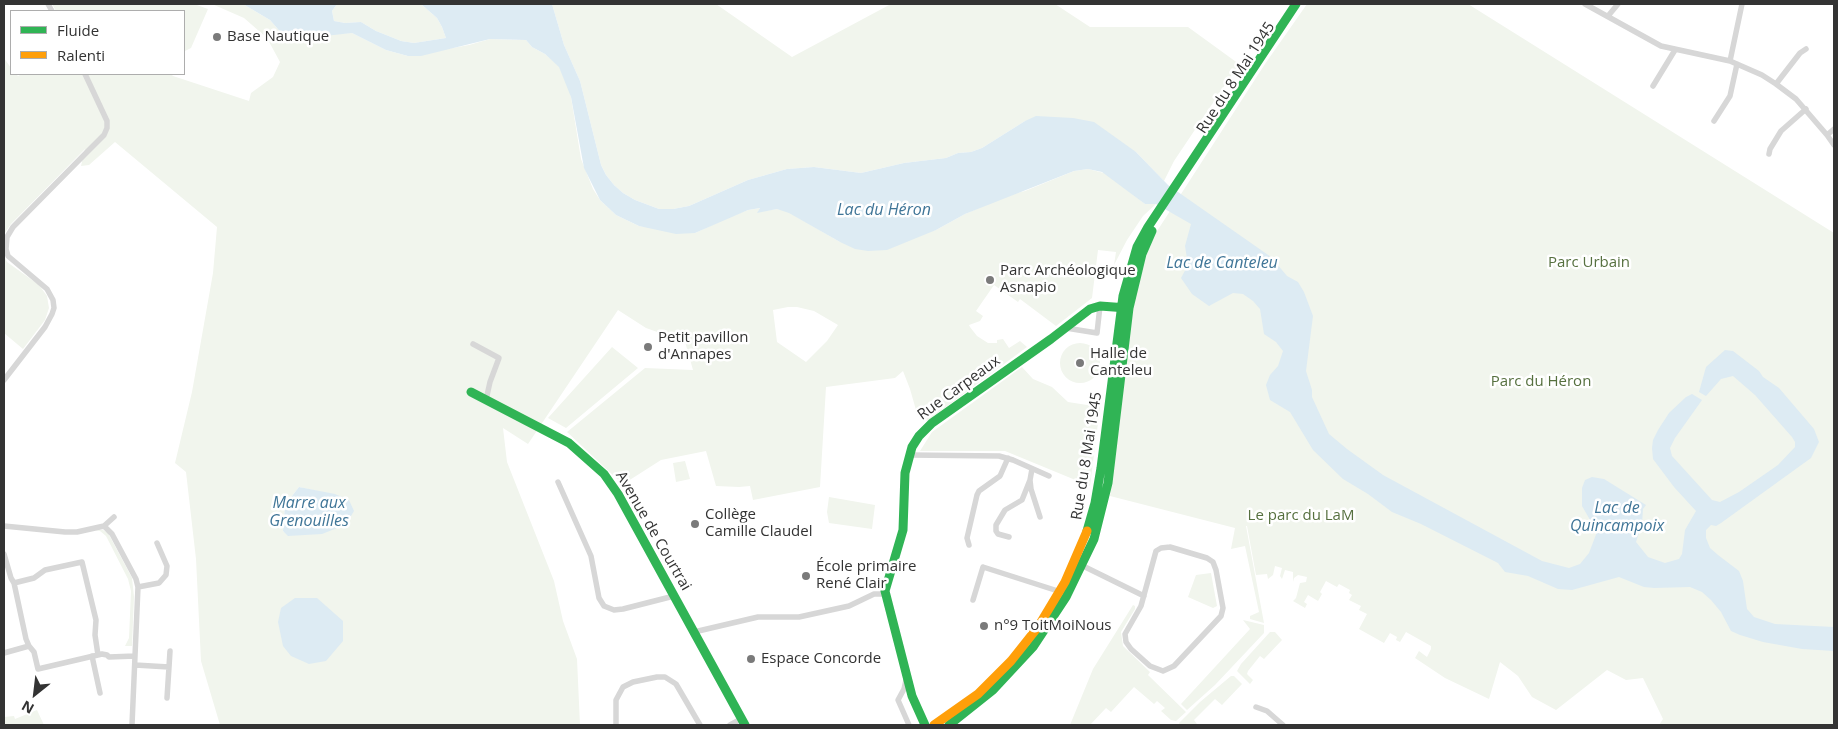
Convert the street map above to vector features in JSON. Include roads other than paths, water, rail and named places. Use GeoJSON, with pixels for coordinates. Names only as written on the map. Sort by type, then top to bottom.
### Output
{"type":"FeatureCollection","features":[{"type":"Feature","properties":{"kind":"main road","name":"Rue du 8 Mai 1945"},"geometry":{"type":"LineString","coordinates":[[949,725],[989,694],[1023,659],[1048,626],[1078,564],[1099,482],[1125,308],[1127,280],[1135,252],[1144,233],[1160,214],[1296,4]]}},
{"type":"Feature","properties":{"kind":"main road","name":"Rue du 8 Mai 1945"},"geometry":{"type":"LineString","coordinates":[[1179,185],[1302,4]]}},
{"type":"Feature","properties":{"kind":"main road"},"geometry":{"type":"LineString","coordinates":[[1100,306],[1125,308]]}},
{"type":"Feature","properties":{"kind":"main road","name":"Rue Carpeaux"},"geometry":{"type":"LineString","coordinates":[[885,594],[885,588],[903,530],[905,479],[909,455],[919,436],[932,423],[1090,309],[1100,306]]}},
{"type":"Feature","properties":{"kind":"main road","name":"Avenue de Courtrai"},"geometry":{"type":"LineString","coordinates":[[471,392],[569,443],[598,466],[618,494],[743,722]]}},
{"type":"Feature","properties":{"kind":"main road","name":"Rue du 8 Mai 1945"},"geometry":{"type":"LineString","coordinates":[[934,725],[978,694],[992,681],[1018,654],[1064,593]]}},
{"type":"Feature","properties":{"kind":"main road"},"geometry":{"type":"LineString","coordinates":[[885,594],[912,696],[925,725]]}},
{"type":"Feature","properties":{"kind":"street"},"geometry":{"type":"LineString","coordinates":[[1585,4],[1650,41],[1675,50],[1734,62],[1762,74],[1806,109],[1834,145]]}},
{"type":"Feature","properties":{"kind":"street"},"geometry":{"type":"LineString","coordinates":[[1608,16],[1618,4]]}},
{"type":"Feature","properties":{"kind":"street"},"geometry":{"type":"LineString","coordinates":[[1714,121],[1730,96],[1742,4]]}},
{"type":"Feature","properties":{"kind":"street"},"geometry":{"type":"LineString","coordinates":[[1776,84],[1800,53],[1806,49]]}},
{"type":"Feature","properties":{"kind":"street"},"geometry":{"type":"LineString","coordinates":[[1653,86],[1675,50]]}},
{"type":"Feature","properties":{"kind":"street"},"geometry":{"type":"LineString","coordinates":[[4,380],[45,326],[54,308],[47,289],[8,256],[6,249],[7,238],[13,227],[87,152],[104,134],[107,128],[107,121],[85,75]]}},
{"type":"Feature","properties":{"kind":"street"},"geometry":{"type":"LineString","coordinates":[[1769,154],[1781,130],[1806,109]]}},
{"type":"Feature","properties":{"kind":"street"},"geometry":{"type":"LineString","coordinates":[[1827,135],[1834,129]]}},
{"type":"Feature","properties":{"kind":"street"},"geometry":{"type":"LineString","coordinates":[[1066,328],[1097,333],[1100,306]]}},
{"type":"Feature","properties":{"kind":"street"},"geometry":{"type":"LineString","coordinates":[[473,344],[499,358],[490,382],[486,400]]}},
{"type":"Feature","properties":{"kind":"street"},"geometry":{"type":"LineString","coordinates":[[909,455],[999,456],[1049,476]]}},
{"type":"Feature","properties":{"kind":"street"},"geometry":{"type":"LineString","coordinates":[[969,545],[967,538],[977,495],[1000,476],[1008,458]]}},
{"type":"Feature","properties":{"kind":"street"},"geometry":{"type":"LineString","coordinates":[[1008,537],[998,534],[996,525],[1005,510],[1022,500],[1032,469]]}},
{"type":"Feature","properties":{"kind":"street"},"geometry":{"type":"LineString","coordinates":[[1030,480],[1033,498],[1040,517]]}},
{"type":"Feature","properties":{"kind":"street"},"geometry":{"type":"LineString","coordinates":[[558,482],[591,556],[599,598],[604,606],[614,610],[624,609],[674,596]]}},
{"type":"Feature","properties":{"kind":"street"},"geometry":{"type":"LineString","coordinates":[[4,526],[65,532],[82,531],[104,526],[114,516]]}},
{"type":"Feature","properties":{"kind":"street"},"geometry":{"type":"LineString","coordinates":[[104,526],[112,534],[136,579],[138,587],[132,725]]}},
{"type":"Feature","properties":{"kind":"street"},"geometry":{"type":"LineString","coordinates":[[138,587],[159,583],[166,576],[167,566],[157,543]]}},
{"type":"Feature","properties":{"kind":"street"},"geometry":{"type":"LineString","coordinates":[[1170,547],[1207,558],[1213,562],[1223,608],[1220,616],[1174,666],[1167,670],[1158,670],[1150,666],[1131,649],[1125,638],[1126,631],[1139,610],[1144,596],[1156,552],[1162,548],[1170,547]]}},
{"type":"Feature","properties":{"kind":"street"},"geometry":{"type":"LineString","coordinates":[[4,554],[14,583],[20,615],[29,646],[34,652],[38,669],[95,656],[135,656]]}},
{"type":"Feature","properties":{"kind":"street"},"geometry":{"type":"LineString","coordinates":[[14,583],[34,578],[45,570],[82,562],[96,620],[95,656],[100,693]]}},
{"type":"Feature","properties":{"kind":"street"},"geometry":{"type":"LineString","coordinates":[[1078,564],[1144,596]]}},
{"type":"Feature","properties":{"kind":"street"},"geometry":{"type":"LineString","coordinates":[[973,600],[983,567],[1064,593]]}},
{"type":"Feature","properties":{"kind":"street"},"geometry":{"type":"LineString","coordinates":[[694,632],[758,617],[799,617],[848,606],[874,594],[885,594]]}},
{"type":"Feature","properties":{"kind":"street"},"geometry":{"type":"LineString","coordinates":[[4,653],[29,646]]}},
{"type":"Feature","properties":{"kind":"street"},"geometry":{"type":"LineString","coordinates":[[167,698],[170,651]]}},
{"type":"Feature","properties":{"kind":"street"},"geometry":{"type":"LineString","coordinates":[[135,664],[169,666]]}},
{"type":"Feature","properties":{"kind":"street"},"geometry":{"type":"LineString","coordinates":[[906,676],[904,688],[898,700],[909,725]]}},
{"type":"Feature","properties":{"kind":"street"},"geometry":{"type":"LineString","coordinates":[[616,725],[616,700],[622,687],[633,682],[664,677],[676,684],[700,725]]}},
{"type":"Feature","properties":{"kind":"street"},"geometry":{"type":"LineString","coordinates":[[1256,707],[1268,712],[1283,725]]}},
{"type":"Feature","properties":{"kind":"street"},"geometry":{"type":"LineString","coordinates":[[730,725],[743,722]]}},
{"type":"Feature","properties":{"kind":"water"},"geometry":{"type":"Polygon","coordinates":[[[243,4],[337,4],[332,11],[334,21],[345,23],[361,22],[376,31],[401,41],[414,43],[446,38],[437,18],[421,4],[552,4],[564,45],[580,81],[601,165],[606,175],[623,193],[635,200],[659,209],[689,206],[748,180],[787,169],[814,167],[861,173],[904,163],[946,158],[958,153],[971,152],[982,148],[1036,116],[1073,118],[1094,122],[1136,152],[1168,185],[1271,257],[1287,276],[1298,282],[1313,316],[1306,371],[1312,390],[1312,397],[1329,434],[1383,475],[1542,561],[1569,568],[1580,564],[1589,553],[1597,532],[1582,506],[1582,488],[1585,480],[1592,477],[1604,479],[1646,505],[1643,509],[1642,524],[1636,542],[1648,557],[1665,563],[1679,559],[1682,554],[1685,530],[1696,511],[1674,487],[1653,459],[1652,448],[1653,440],[1669,413],[1686,397],[1692,394],[1702,400],[1675,438],[1670,448],[1672,456],[1712,500],[1720,502],[1739,492],[1778,465],[1795,447],[1792,437],[1755,395],[1733,376],[1721,379],[1706,396],[1699,392],[1706,367],[1725,350],[1733,351],[1779,388],[1814,429],[1819,442],[1811,458],[1721,523],[1716,526],[1711,525],[1706,530],[1706,538],[1710,548],[1739,571],[1743,581],[1747,609],[1754,617],[1775,624],[1834,627],[1834,651],[1802,649],[1763,642],[1731,631],[1721,612],[1711,600],[1702,592],[1690,587],[1644,587],[1619,577],[1572,590],[1558,589],[1528,576],[1505,572],[1498,563],[1421,524],[1392,512],[1368,494],[1343,479],[1313,450],[1290,412],[1270,400],[1266,385],[1270,375],[1278,366],[1283,351],[1276,342],[1264,334],[1260,309],[1253,301],[1243,294],[1233,293],[1209,306],[1192,294],[1181,278],[1188,265],[1185,246],[1191,224],[1156,204],[1145,204],[1102,172],[1088,169],[1074,171],[965,214],[936,230],[887,250],[868,251],[855,249],[789,213],[777,209],[757,213],[760,208],[748,210],[695,233],[676,234],[639,226],[616,215],[600,200],[584,168],[571,97],[559,67],[545,54],[532,47],[526,40],[490,39],[421,56],[408,56],[386,50],[352,33],[297,39],[283,35],[270,20],[243,4]]]}},
{"type":"Feature","properties":{"kind":"water","name":"Marre aux Grenouilles"},"geometry":{"type":"Polygon","coordinates":[[[299,487],[335,494],[349,500],[354,511],[348,521],[342,526],[322,534],[288,536],[283,531],[285,505],[299,487]]]}},
{"type":"Feature","properties":{"kind":"water"},"geometry":{"type":"Polygon","coordinates":[[[295,598],[317,598],[343,621],[343,641],[326,661],[309,664],[291,656],[283,646],[278,622],[281,608],[295,598]]]}},
{"type":"Feature","properties":{"kind":"place","name":"Base Nautique"},"geometry":{"type":"Point","coordinates":[217,37]}},
{"type":"Feature","properties":{"kind":"place","name":"Parc Archéologique Asnapio"},"geometry":{"type":"Point","coordinates":[990,280]}},
{"type":"Feature","properties":{"kind":"place","name":"Petit pavillon d'Annapes"},"geometry":{"type":"Point","coordinates":[648,347]}},
{"type":"Feature","properties":{"kind":"place","name":"Halle de Canteleu"},"geometry":{"type":"Point","coordinates":[1080,363]}},
{"type":"Feature","properties":{"kind":"place","name":"Collège Camille Claudel"},"geometry":{"type":"Point","coordinates":[695,524]}},
{"type":"Feature","properties":{"kind":"place","name":"École primaire René Clair"},"geometry":{"type":"Point","coordinates":[806,576]}},
{"type":"Feature","properties":{"kind":"place","name":"n°9 ToitMoiNous"},"geometry":{"type":"Point","coordinates":[984,626]}},
{"type":"Feature","properties":{"kind":"place","name":"Espace Concorde"},"geometry":{"type":"Point","coordinates":[751,659]}},
{"type":"Feature","properties":{"kind":"water label","name":"Lac du Héron"},"geometry":{"type":"Point","coordinates":[884,210]}},
{"type":"Feature","properties":{"kind":"water label","name":"Lac de Canteleu"},"geometry":{"type":"Point","coordinates":[1222,263]}},
{"type":"Feature","properties":{"kind":"water label","name":"Lac de Quincampoix"},"geometry":{"type":"Point","coordinates":[1617,517]}},
{"type":"Feature","properties":{"kind":"park label","name":"Parc Urbain"},"geometry":{"type":"Point","coordinates":[1589,263]}},
{"type":"Feature","properties":{"kind":"park label","name":"Parc du Héron"},"geometry":{"type":"Point","coordinates":[1541,382]}},
{"type":"Feature","properties":{"kind":"park label","name":"Le parc du LaM"},"geometry":{"type":"Point","coordinates":[1301,516]}}]}
